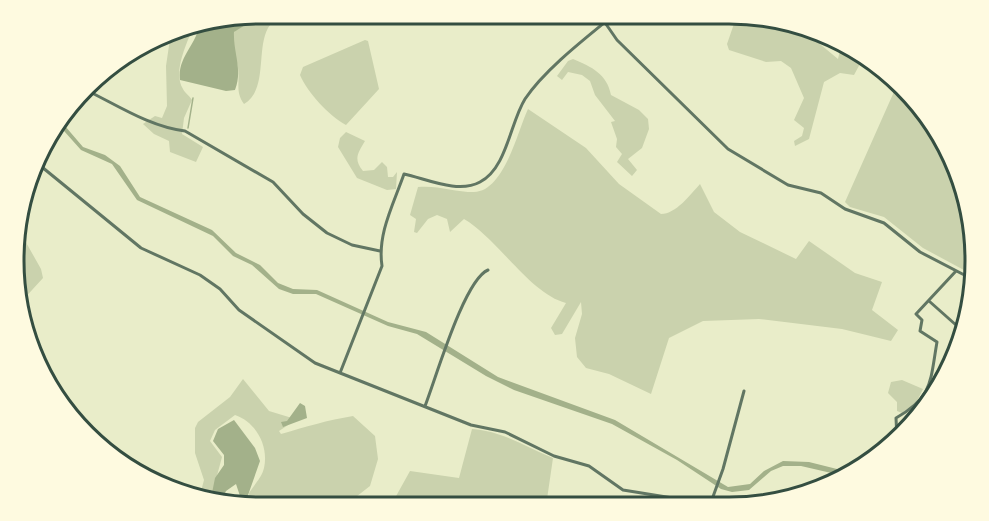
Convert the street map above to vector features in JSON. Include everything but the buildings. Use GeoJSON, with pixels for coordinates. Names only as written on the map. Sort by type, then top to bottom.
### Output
{"type":"FeatureCollection","features":[{"type":"Feature","properties":{"kind":"street"},"geometry":{"type":"LineString","coordinates":[[340,373],[382,266],[380,251],[404,174],[451,186],[470,186],[481,182],[497,165],[515,118],[526,97],[581,41],[603,24]]}},
{"type":"Feature","properties":{"kind":"street"},"geometry":{"type":"LineString","coordinates":[[605,24],[617,40],[728,149],[788,185],[821,193],[845,209],[884,223],[920,252],[964,275]]}},
{"type":"Feature","properties":{"kind":"street"},"geometry":{"type":"LineString","coordinates":[[93,93],[170,129],[185,131],[273,182],[303,214],[327,233],[352,245],[380,251]]}},
{"type":"Feature","properties":{"kind":"street"},"geometry":{"type":"LineString","coordinates":[[43,168],[141,248],[200,275],[220,289],[239,310],[315,363],[471,425],[505,432],[548,453],[589,466],[623,490],[664,497]]}},
{"type":"Feature","properties":{"kind":"street"},"geometry":{"type":"LineString","coordinates":[[425,406],[466,292],[482,272],[488,270]]}},
{"type":"Feature","properties":{"kind":"street"},"geometry":{"type":"LineString","coordinates":[[926,390],[932,374],[937,342],[920,331],[922,321],[916,314],[956,271]]}},
{"type":"Feature","properties":{"kind":"street"},"geometry":{"type":"LineString","coordinates":[[928,301],[956,325]]}},
{"type":"Feature","properties":{"kind":"street"},"geometry":{"type":"LineString","coordinates":[[713,497],[723,469],[744,391]]}},
{"type":"Feature","properties":{"kind":"street"},"geometry":{"type":"LineString","coordinates":[[896,427],[896,418],[916,404]]}},
{"type":"Feature","properties":{"kind":"shaded area"},"geometry":{"type":"Polygon","coordinates":[[[271,24],[265,37],[256,89],[244,104],[239,91],[238,68],[233,43],[238,25],[271,24]]]}},
{"type":"Feature","properties":{"kind":"shaded area"},"geometry":{"type":"Polygon","coordinates":[[[734,24],[759,26],[790,32],[816,41],[838,59],[840,52],[860,64],[854,75],[840,73],[824,82],[809,139],[795,146],[794,141],[802,136],[804,128],[794,120],[804,98],[791,68],[781,61],[766,62],[729,50],[727,44],[734,24]]]}},
{"type":"Feature","properties":{"kind":"shaded area"},"geometry":{"type":"Polygon","coordinates":[[[245,25],[234,32],[238,68],[235,90],[226,91],[180,80],[181,65],[199,32],[245,25]]]}},
{"type":"Feature","properties":{"kind":"shaded area"},"geometry":{"type":"Polygon","coordinates":[[[190,35],[182,57],[179,74],[183,89],[192,100],[184,118],[182,134],[203,147],[196,162],[170,152],[169,141],[154,134],[143,124],[155,116],[162,118],[167,106],[166,66],[169,42],[190,35]]]}},
{"type":"Feature","properties":{"kind":"shaded area"},"geometry":{"type":"Polygon","coordinates":[[[365,40],[368,41],[379,89],[346,125],[332,116],[319,103],[300,75],[303,67],[365,40]]]}},
{"type":"Feature","properties":{"kind":"shaded area"},"geometry":{"type":"Polygon","coordinates":[[[573,59],[598,72],[606,82],[611,95],[639,110],[648,119],[649,129],[642,148],[628,159],[637,170],[632,176],[617,162],[622,154],[616,147],[617,139],[611,122],[615,121],[595,95],[590,81],[582,75],[568,72],[562,80],[557,76],[568,61],[573,59]]]}},
{"type":"Feature","properties":{"kind":"shaded area"},"geometry":{"type":"Polygon","coordinates":[[[894,91],[925,129],[947,170],[957,199],[963,230],[964,270],[923,248],[884,217],[850,207],[845,202],[894,91]]]}},
{"type":"Feature","properties":{"kind":"shaded area"},"geometry":{"type":"Polygon","coordinates":[[[528,109],[586,148],[619,184],[661,214],[672,211],[700,184],[714,212],[740,232],[796,259],[809,241],[855,273],[882,282],[872,310],[898,330],[891,341],[842,329],[759,319],[703,321],[669,338],[651,394],[609,374],[586,368],[577,357],[575,338],[582,314],[581,302],[562,334],[555,335],[551,328],[566,303],[540,289],[477,228],[464,219],[450,232],[447,219],[437,215],[428,219],[417,233],[414,232],[416,219],[410,215],[418,187],[474,192],[485,189],[494,182],[502,171],[528,109]]]}},
{"type":"Feature","properties":{"kind":"shaded area"},"geometry":{"type":"Polygon","coordinates":[[[66,127],[83,147],[105,155],[120,166],[140,197],[212,230],[236,253],[260,265],[278,283],[293,289],[317,290],[388,322],[426,332],[498,377],[615,420],[728,487],[750,484],[764,471],[783,461],[809,462],[839,470],[832,473],[801,466],[783,466],[771,471],[749,490],[732,492],[721,489],[677,460],[612,424],[514,390],[486,376],[417,334],[388,326],[316,294],[293,294],[279,289],[252,265],[233,256],[213,236],[137,200],[112,164],[81,150],[63,130],[66,127]]]}},
{"type":"Feature","properties":{"kind":"shaded area"},"geometry":{"type":"Polygon","coordinates":[[[346,132],[365,141],[357,159],[363,171],[374,170],[382,162],[387,167],[388,177],[393,177],[397,172],[396,189],[387,190],[357,178],[338,147],[340,138],[346,132]]]}},
{"type":"Feature","properties":{"kind":"shaded area"},"geometry":{"type":"Polygon","coordinates":[[[25,241],[41,269],[43,278],[27,296],[24,260],[25,241]]]}},
{"type":"Feature","properties":{"kind":"shaded area"},"geometry":{"type":"Polygon","coordinates":[[[243,379],[269,411],[292,418],[288,425],[279,431],[281,434],[353,416],[375,436],[378,459],[370,486],[356,497],[249,496],[249,493],[264,468],[265,451],[255,429],[235,415],[215,430],[210,441],[222,457],[213,492],[201,489],[204,480],[195,453],[195,428],[198,422],[230,397],[243,379]]]}},
{"type":"Feature","properties":{"kind":"shaded area"},"geometry":{"type":"Polygon","coordinates":[[[902,380],[923,389],[916,403],[902,413],[897,411],[897,402],[888,393],[891,382],[902,380]]]}},
{"type":"Feature","properties":{"kind":"shaded area"},"geometry":{"type":"Polygon","coordinates":[[[300,403],[305,406],[307,418],[283,427],[281,422],[287,421],[300,403]]]}},
{"type":"Feature","properties":{"kind":"shaded area"},"geometry":{"type":"Polygon","coordinates":[[[234,420],[255,448],[260,461],[248,496],[240,496],[236,484],[225,494],[212,492],[215,478],[224,465],[224,455],[213,441],[218,429],[234,420]]]}},
{"type":"Feature","properties":{"kind":"shaded area"},"geometry":{"type":"Polygon","coordinates":[[[472,429],[504,436],[553,458],[547,497],[396,497],[410,471],[459,478],[472,429]]]}},
{"type":"Feature","properties":{"kind":"waterway"},"geometry":{"type":"LineString","coordinates":[[188,128],[193,98]]}}]}
